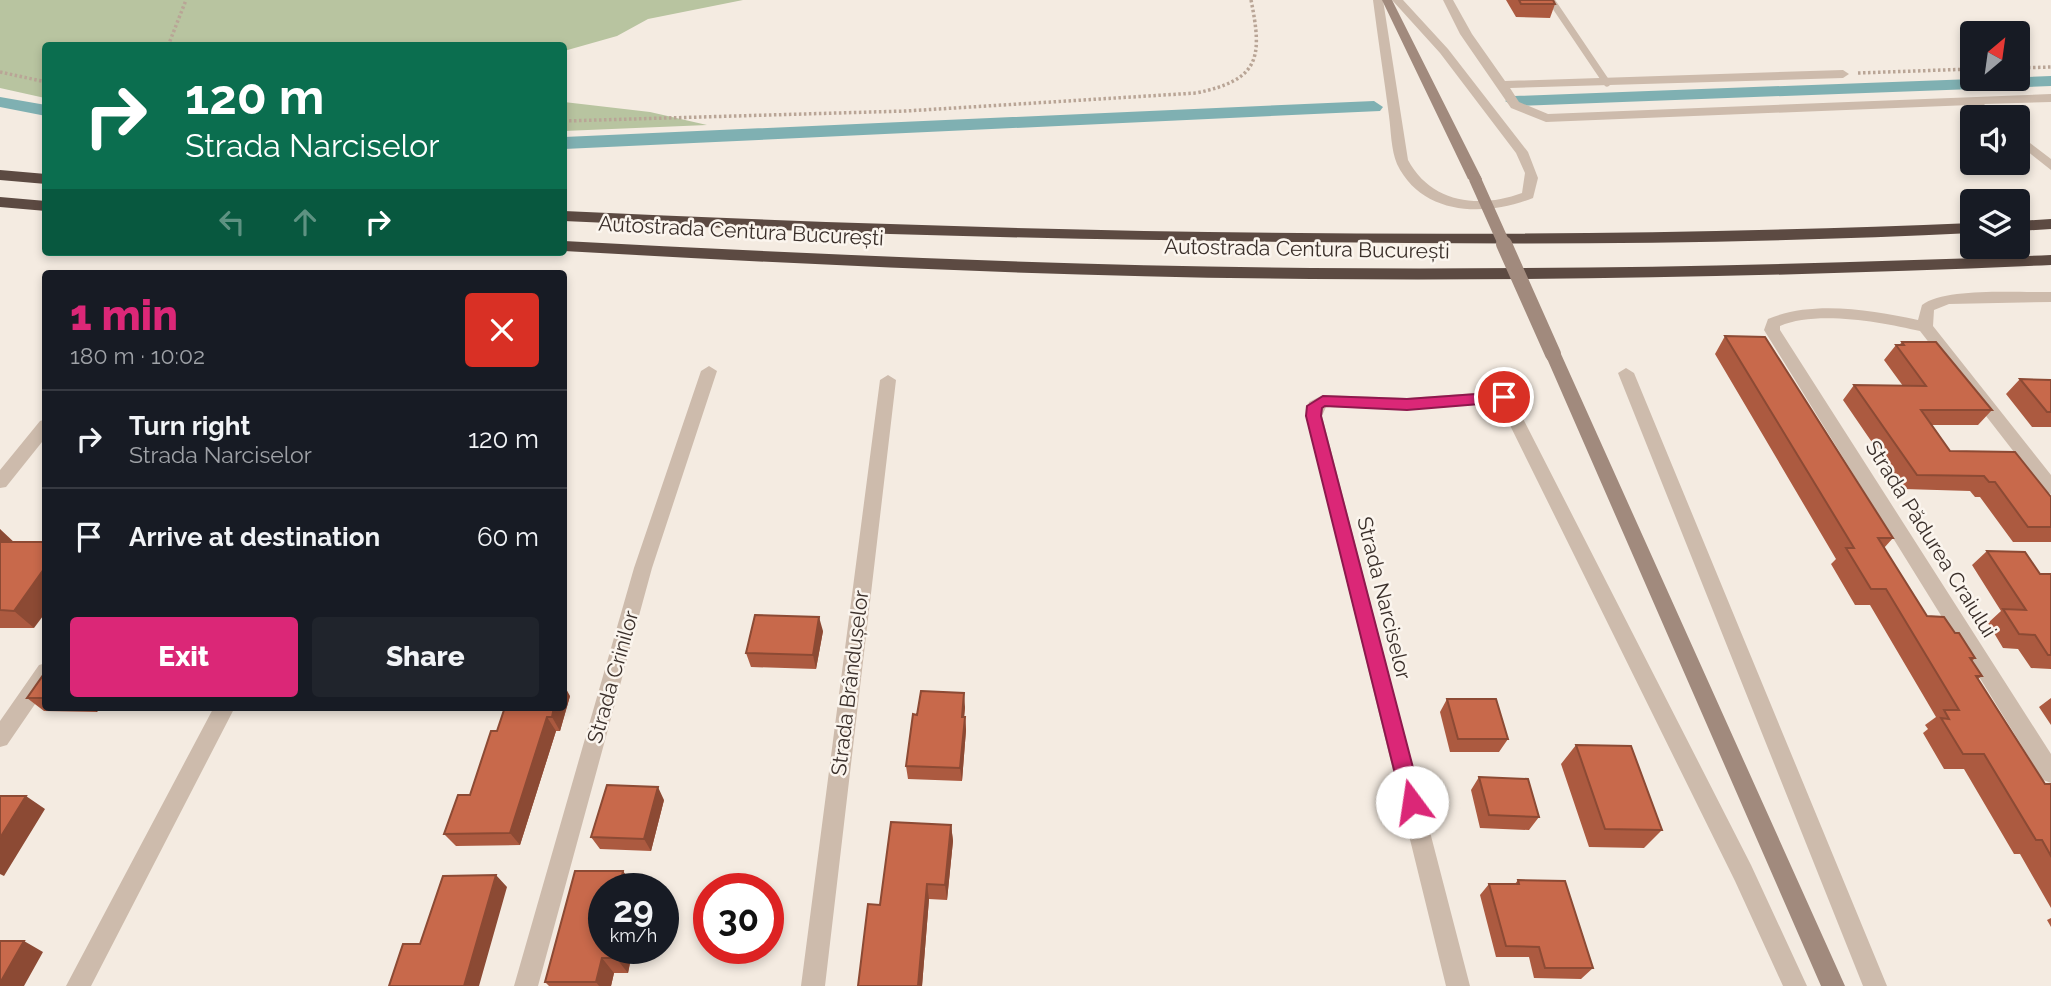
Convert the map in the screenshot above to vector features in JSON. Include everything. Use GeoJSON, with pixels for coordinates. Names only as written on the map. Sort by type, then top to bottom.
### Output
{"type":"FeatureCollection","features":[{"type":"Feature","properties":{"kind":"highway"},"geometry":{"type":"LineString","coordinates":[[0,174],[42,179]]}},
{"type":"Feature","properties":{"kind":"highway"},"geometry":{"type":"LineString","coordinates":[[0,202],[42,206]]}},
{"type":"Feature","properties":{"kind":"highway","name":"Autostrada Centura București"},"geometry":{"type":"LineString","coordinates":[[567,216],[928,231],[1454,239],[1715,237],[1960,228]]}},
{"type":"Feature","properties":{"kind":"highway"},"geometry":{"type":"LineString","coordinates":[[2030,225],[2051,224]]}},
{"type":"Feature","properties":{"kind":"highway","name":"Autostrada Centura București"},"geometry":{"type":"LineString","coordinates":[[567,246],[1054,267],[1469,274],[1741,271],[2051,260]]}},
{"type":"Feature","properties":{"kind":"main road"},"geometry":{"type":"LineString","coordinates":[[1387,0],[1475,179],[1833,986]]}},
{"type":"Feature","properties":{"kind":"street"},"geometry":{"type":"LineString","coordinates":[[1378,0],[1402,160],[1411,177],[1425,191],[1454,203],[1511,203],[1528,195],[1533,182],[1533,169],[1522,152],[1444,51],[1397,0]]}},
{"type":"Feature","properties":{"kind":"street"},"geometry":{"type":"LineString","coordinates":[[1448,0],[1466,34],[1515,105],[1546,118],[2051,98]]}},
{"type":"Feature","properties":{"kind":"street"},"geometry":{"type":"LineString","coordinates":[[1503,85],[1843,74]]}},
{"type":"Feature","properties":{"kind":"street"},"geometry":{"type":"LineString","coordinates":[[1973,101],[1978,105]]}},
{"type":"Feature","properties":{"kind":"street"},"geometry":{"type":"LineString","coordinates":[[2030,148],[2051,166]]}},
{"type":"Feature","properties":{"kind":"street"},"geometry":{"type":"LineString","coordinates":[[2051,297],[1949,299],[1927,308],[1925,327],[2051,487]]}},
{"type":"Feature","properties":{"kind":"street","name":"Strada Pădurea Craiului"},"geometry":{"type":"LineString","coordinates":[[1925,327],[1870,317],[1791,315],[1773,323],[1772,330],[2051,773]]}},
{"type":"Feature","properties":{"kind":"street","name":"Strada Crinilor"},"geometry":{"type":"LineString","coordinates":[[526,986],[643,568],[709,371]]}},
{"type":"Feature","properties":{"kind":"street"},"geometry":{"type":"LineString","coordinates":[[1626,373],[1875,986]]}},
{"type":"Feature","properties":{"kind":"street","name":"Strada Brândușelor"},"geometry":{"type":"LineString","coordinates":[[813,986],[888,380]]}},
{"type":"Feature","properties":{"kind":"street","name":"Strada Narciselor"},"geometry":{"type":"LineString","coordinates":[[1458,986],[1314,416],[1315,406],[1323,401],[1407,404],[1504,397],[1743,873],[1796,986]]}},
{"type":"Feature","properties":{"kind":"street"},"geometry":{"type":"LineString","coordinates":[[0,482],[42,430]]}},
{"type":"Feature","properties":{"kind":"street"},"geometry":{"type":"LineString","coordinates":[[0,738],[42,677]]}},
{"type":"Feature","properties":{"kind":"street"},"geometry":{"type":"LineString","coordinates":[[78,986],[223,711]]}},
{"type":"Feature","properties":{"kind":"lane"},"geometry":{"type":"LineString","coordinates":[[1551,0],[1607,83]]}},
{"type":"Feature","properties":{"kind":"path"},"geometry":{"type":"LineString","coordinates":[[169,42],[186,0]]}},
{"type":"Feature","properties":{"kind":"path"},"geometry":{"type":"LineString","coordinates":[[567,121],[1055,104],[1208,92],[1241,79],[1253,67],[1259,46],[1251,0]]}},
{"type":"Feature","properties":{"kind":"path"},"geometry":{"type":"LineString","coordinates":[[2030,67],[2051,66]]}},
{"type":"Feature","properties":{"kind":"path"},"geometry":{"type":"LineString","coordinates":[[1843,74],[1960,69]]}},
{"type":"Feature","properties":{"kind":"path"},"geometry":{"type":"LineString","coordinates":[[0,72],[42,81]]}},
{"type":"Feature","properties":{"kind":"green space"},"geometry":{"type":"Polygon","coordinates":[[[0,0],[743,0],[648,19],[617,36],[567,50],[567,42],[42,42],[42,97],[0,88],[0,0]]]}},
{"type":"Feature","properties":{"kind":"green space"},"geometry":{"type":"Polygon","coordinates":[[[567,102],[650,112],[707,125],[567,131],[567,102]]]}},
{"type":"Feature","properties":{"kind":"building"},"geometry":{"type":"Polygon","coordinates":[[[1519,0],[1553,0],[1555,4],[1521,4],[1519,0]]]}},
{"type":"Feature","properties":{"kind":"building"},"geometry":{"type":"Polygon","coordinates":[[[1725,336],[1765,337],[1893,538],[1878,538],[1927,616],[1944,617],[1955,633],[1959,633],[1975,658],[1970,658],[1982,676],[1976,676],[2045,784],[2051,784],[2051,856],[2042,840],[2036,840],[1984,754],[1963,754],[1941,718],[1949,719],[1944,710],[1959,710],[1886,589],[1871,589],[1846,548],[1854,548],[1725,336]]]}},
{"type":"Feature","properties":{"kind":"building"},"geometry":{"type":"Polygon","coordinates":[[[1902,342],[1936,342],[1992,410],[1921,410],[1950,451],[2015,452],[2051,497],[2051,527],[2028,527],[1995,482],[1989,482],[1984,476],[1917,475],[1854,385],[1926,386],[1896,345],[1904,345],[1902,342]]]}},
{"type":"Feature","properties":{"kind":"building"},"geometry":{"type":"Polygon","coordinates":[[[2020,379],[2051,380],[2051,412],[2047,412],[2020,379]]]}},
{"type":"Feature","properties":{"kind":"building"},"geometry":{"type":"Polygon","coordinates":[[[0,542],[42,542],[42,572],[14,611],[0,610],[0,542]]]}},
{"type":"Feature","properties":{"kind":"building"},"geometry":{"type":"Polygon","coordinates":[[[1987,551],[2025,552],[2040,574],[2051,574],[2051,655],[2048,655],[2035,635],[2019,634],[2003,609],[2026,610],[1987,551]]]}},
{"type":"Feature","properties":{"kind":"building"},"geometry":{"type":"Polygon","coordinates":[[[755,615],[819,617],[813,655],[746,653],[755,615]]]}},
{"type":"Feature","properties":{"kind":"building"},"geometry":{"type":"Polygon","coordinates":[[[42,677],[42,698],[27,698],[42,677]]]}},
{"type":"Feature","properties":{"kind":"building"},"geometry":{"type":"Polygon","coordinates":[[[921,691],[964,693],[962,717],[965,717],[960,768],[906,766],[913,714],[917,715],[921,691]]]}},
{"type":"Feature","properties":{"kind":"building"},"geometry":{"type":"Polygon","coordinates":[[[1447,699],[1496,699],[1508,739],[1458,739],[1447,699]]]}},
{"type":"Feature","properties":{"kind":"building"},"geometry":{"type":"Polygon","coordinates":[[[504,711],[553,711],[552,717],[547,717],[510,833],[444,834],[458,795],[470,795],[491,731],[497,731],[504,711]]]}},
{"type":"Feature","properties":{"kind":"building"},"geometry":{"type":"Polygon","coordinates":[[[1576,745],[1631,746],[1662,830],[1605,829],[1576,745]]]}},
{"type":"Feature","properties":{"kind":"building"},"geometry":{"type":"Polygon","coordinates":[[[1479,777],[1528,779],[1539,817],[1489,815],[1479,777]]]}},
{"type":"Feature","properties":{"kind":"building"},"geometry":{"type":"Polygon","coordinates":[[[607,785],[658,787],[644,839],[591,837],[607,785]]]}},
{"type":"Feature","properties":{"kind":"building"},"geometry":{"type":"Polygon","coordinates":[[[0,796],[26,796],[0,838],[0,796]]]}},
{"type":"Feature","properties":{"kind":"building"},"geometry":{"type":"Polygon","coordinates":[[[891,822],[951,825],[945,885],[927,884],[918,986],[858,986],[868,904],[880,905],[891,822]]]}},
{"type":"Feature","properties":{"kind":"building"},"geometry":{"type":"Polygon","coordinates":[[[575,871],[623,871],[588,873],[588,964],[600,964],[596,982],[545,982],[575,871]]]}},
{"type":"Feature","properties":{"kind":"building"},"geometry":{"type":"Polygon","coordinates":[[[496,875],[464,986],[389,986],[403,944],[420,944],[443,876],[496,875]]]}},
{"type":"Feature","properties":{"kind":"building"},"geometry":{"type":"Polygon","coordinates":[[[1518,880],[1565,881],[1593,968],[1545,968],[1539,947],[1506,946],[1489,884],[1519,884],[1518,880]]]}},
{"type":"Feature","properties":{"kind":"building"},"geometry":{"type":"Polygon","coordinates":[[[0,941],[24,941],[0,983],[0,941]]]}},
{"type":"Feature","properties":{"kind":"waterway"},"geometry":{"type":"LineString","coordinates":[[1514,101],[2051,81]]}},
{"type":"Feature","properties":{"kind":"waterway"},"geometry":{"type":"LineString","coordinates":[[0,102],[42,110]]}},
{"type":"Feature","properties":{"kind":"waterway"},"geometry":{"type":"LineString","coordinates":[[567,143],[1374,107]]}},
{"type":"Feature","properties":{"kind":"route"},"geometry":{"type":"LineString","coordinates":[[1412,802],[1314,416],[1315,406],[1323,401],[1407,404],[1504,397]]}}]}
